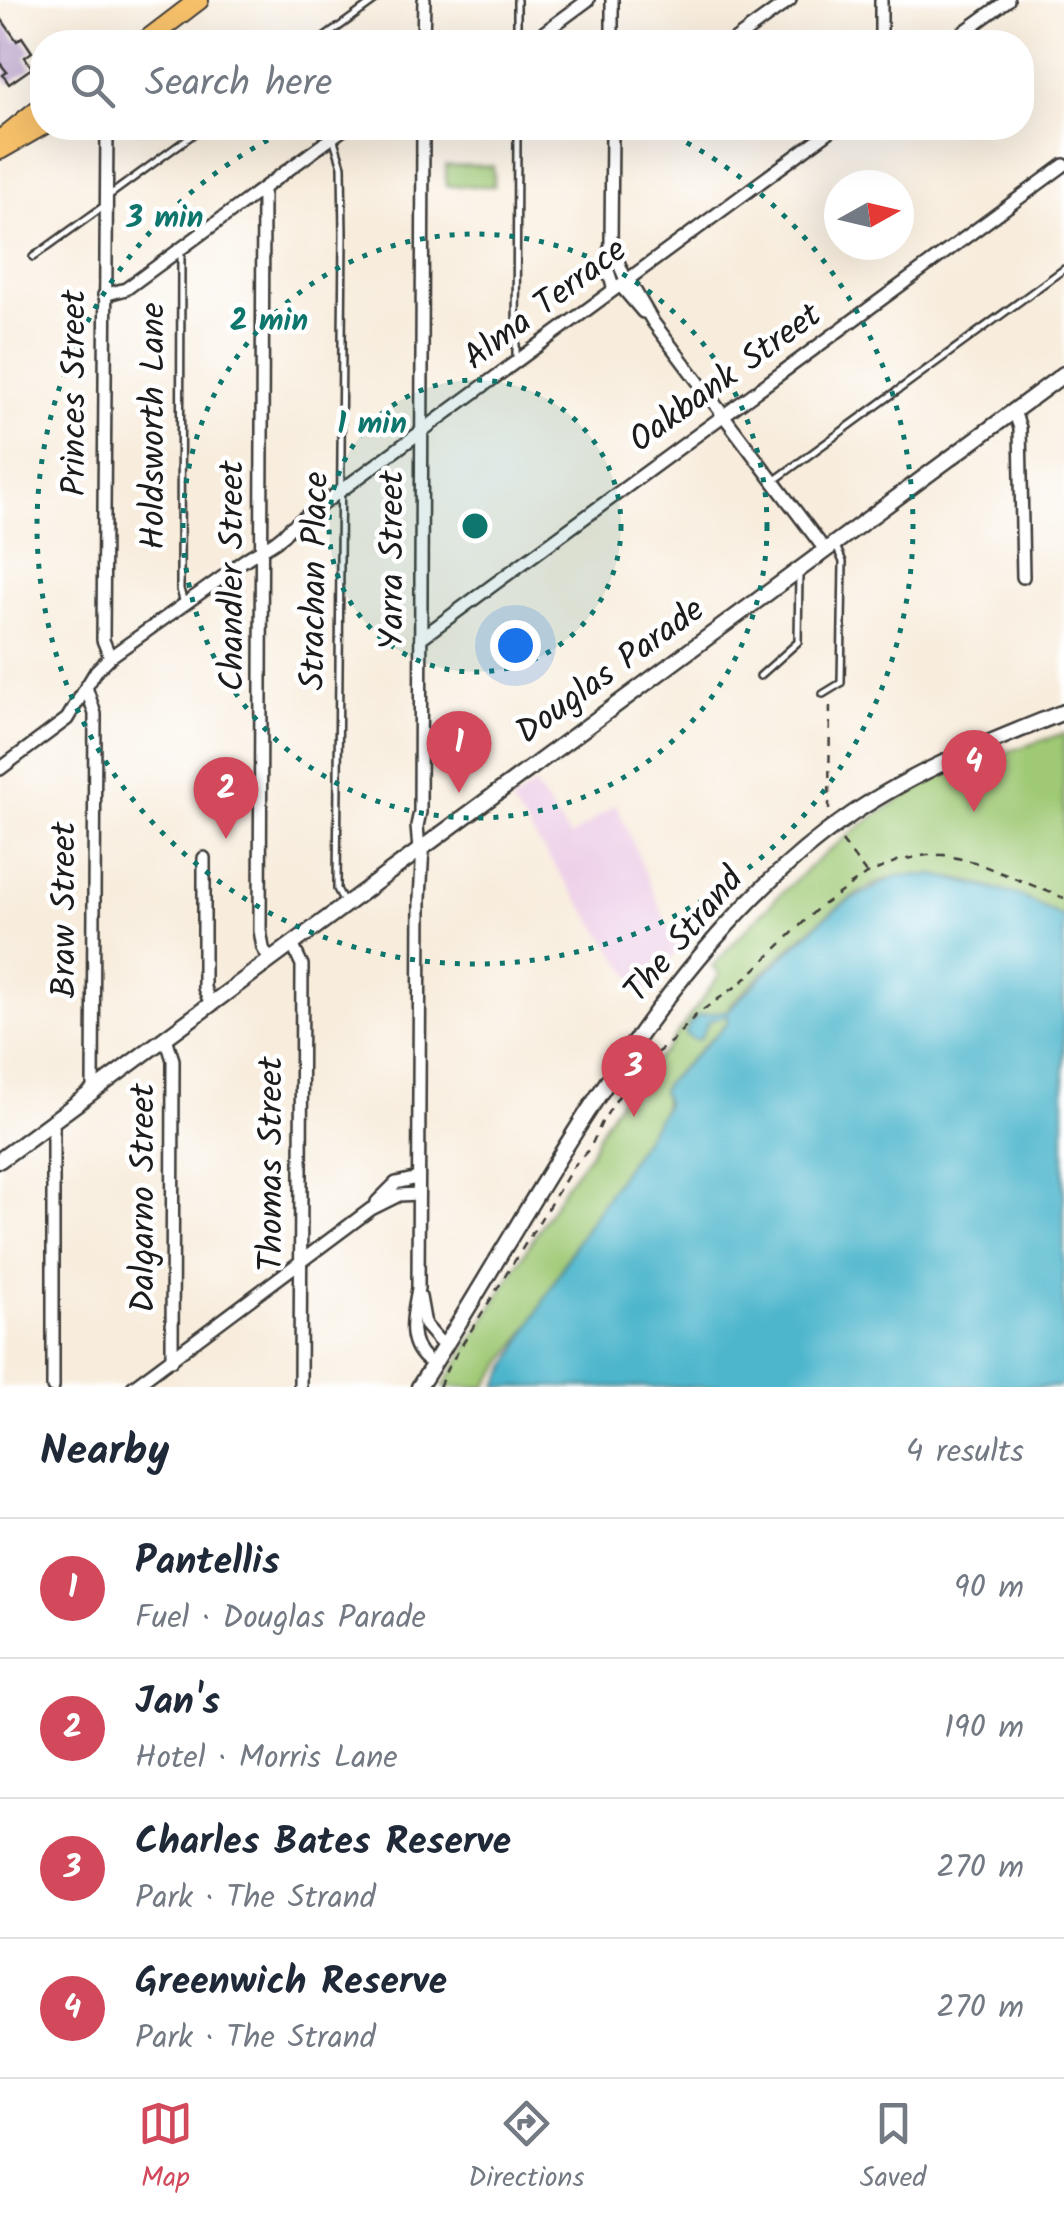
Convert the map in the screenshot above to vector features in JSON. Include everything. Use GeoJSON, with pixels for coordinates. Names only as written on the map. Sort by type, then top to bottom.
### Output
{"type":"FeatureCollection","features":[{"type":"Feature","properties":{"kind":"main road"},"geometry":{"type":"LineString","coordinates":[[159,30],[199,0]]}},
{"type":"Feature","properties":{"kind":"main road"},"geometry":{"type":"LineString","coordinates":[[0,140],[30,116]]}},
{"type":"Feature","properties":{"kind":"main road"},"geometry":{"type":"LineString","coordinates":[[0,150],[30,133]]}},
{"type":"Feature","properties":{"kind":"street"},"geometry":{"type":"LineString","coordinates":[[423,30],[424,0]]}},
{"type":"Feature","properties":{"kind":"street"},"geometry":{"type":"LineString","coordinates":[[547,30],[588,0]]}},
{"type":"Feature","properties":{"kind":"street"},"geometry":{"type":"LineString","coordinates":[[612,0],[612,30]]}},
{"type":"Feature","properties":{"kind":"street"},"geometry":{"type":"LineString","coordinates":[[749,30],[790,0]]}},
{"type":"Feature","properties":{"kind":"street"},"geometry":{"type":"LineString","coordinates":[[881,0],[881,30]]}},
{"type":"Feature","properties":{"kind":"street"},"geometry":{"type":"LineString","coordinates":[[967,30],[1008,0]]}},
{"type":"Feature","properties":{"kind":"street","name":"Princes Street"},"geometry":{"type":"LineString","coordinates":[[107,140],[103,642],[110,657]]}},
{"type":"Feature","properties":{"kind":"street"},"geometry":{"type":"LineString","coordinates":[[104,295],[126,289],[328,140]]}},
{"type":"Feature","properties":{"kind":"street","name":"Yarra Street"},"geometry":{"type":"LineString","coordinates":[[418,1288],[435,1352],[418,1351],[413,1337],[418,1288],[421,849],[416,826],[420,812],[423,140]]}},
{"type":"Feature","properties":{"kind":"street"},"geometry":{"type":"LineString","coordinates":[[612,140],[611,239],[622,283],[773,481],[830,547]]}},
{"type":"Feature","properties":{"kind":"street","name":"Alma Terrace"},"geometry":{"type":"LineString","coordinates":[[70,716],[96,670],[110,657],[231,571],[244,557],[278,541],[290,528],[818,140]]}},
{"type":"Feature","properties":{"kind":"street","name":"Oakbank Street"},"geometry":{"type":"LineString","coordinates":[[421,638],[1064,165]]}},
{"type":"Feature","properties":{"kind":"street","name":"Chandler Street"},"geometry":{"type":"LineString","coordinates":[[264,189],[260,930],[262,948],[270,960]]}},
{"type":"Feature","properties":{"kind":"street","name":"Douglas Parade"},"geometry":{"type":"LineString","coordinates":[[0,1159],[1064,374]]}},
{"type":"Feature","properties":{"kind":"street"},"geometry":{"type":"LineString","coordinates":[[1014,411],[1020,428],[1023,577]]}},
{"type":"Feature","properties":{"kind":"street","name":"Braw Street"},"geometry":{"type":"LineString","coordinates":[[86,687],[95,710],[93,1091]]}},
{"type":"Feature","properties":{"kind":"street","name":"The Strand"},"geometry":{"type":"LineString","coordinates":[[408,1387],[461,1316],[656,1014],[720,934],[790,861],[897,786],[1064,712]]}},
{"type":"Feature","properties":{"kind":"street"},"geometry":{"type":"LineString","coordinates":[[0,769],[70,716],[87,715],[94,729]]}},
{"type":"Feature","properties":{"kind":"street"},"geometry":{"type":"LineString","coordinates":[[420,812],[438,837]]}},
{"type":"Feature","properties":{"kind":"street"},"geometry":{"type":"LineString","coordinates":[[204,858],[204,988],[210,1004]]}},
{"type":"Feature","properties":{"kind":"street"},"geometry":{"type":"LineString","coordinates":[[400,864],[414,878],[420,898]]}},
{"type":"Feature","properties":{"kind":"street","name":"Thomas Street"},"geometry":{"type":"LineString","coordinates":[[292,944],[302,965],[300,1387]]}},
{"type":"Feature","properties":{"kind":"street","name":"Dalgarno Street"},"geometry":{"type":"LineString","coordinates":[[166,1038],[173,1056],[172,1360]]}},
{"type":"Feature","properties":{"kind":"street"},"geometry":{"type":"LineString","coordinates":[[53,1387],[54,1120]]}},
{"type":"Feature","properties":{"kind":"street"},"geometry":{"type":"LineString","coordinates":[[133,1387],[371,1209],[396,1183],[418,1178]]}},
{"type":"Feature","properties":{"kind":"street"},"geometry":{"type":"LineString","coordinates":[[371,1209],[399,1195],[418,1194]]}},
{"type":"Feature","properties":{"kind":"street","name":"The Strand"},"geometry":{"type":"LineString","coordinates":[[419,1387],[435,1352]]}},
{"type":"Feature","properties":{"kind":"lane"},"geometry":{"type":"LineString","coordinates":[[335,30],[376,0]]}},
{"type":"Feature","properties":{"kind":"lane"},"geometry":{"type":"LineString","coordinates":[[517,0],[518,30]]}},
{"type":"Feature","properties":{"kind":"lane"},"geometry":{"type":"LineString","coordinates":[[33,257],[186,140]]}},
{"type":"Feature","properties":{"kind":"lane","name":"Strachan Place"},"geometry":{"type":"LineString","coordinates":[[334,140],[342,166],[338,889],[345,905]]}},
{"type":"Feature","properties":{"kind":"lane"},"geometry":{"type":"LineString","coordinates":[[516,362],[517,140]]}},
{"type":"Feature","properties":{"kind":"lane","name":"Holdsworth Lane"},"geometry":{"type":"LineString","coordinates":[[181,248],[180,589],[184,604]]}},
{"type":"Feature","properties":{"kind":"lane"},"geometry":{"type":"LineString","coordinates":[[773,481],[1064,269]]}},
{"type":"Feature","properties":{"kind":"lane"},"geometry":{"type":"LineString","coordinates":[[826,692],[840,683],[842,562],[830,547]]}},
{"type":"Feature","properties":{"kind":"lane"},"geometry":{"type":"LineString","coordinates":[[760,676],[798,642],[799,570]]}},
{"type":"Feature","properties":{"kind":"path"},"geometry":{"type":"LineString","coordinates":[[826,692],[829,810]]}},
{"type":"Feature","properties":{"kind":"path"},"geometry":{"type":"LineString","coordinates":[[838,836],[866,874]]}},
{"type":"Feature","properties":{"kind":"path"},"geometry":{"type":"LineString","coordinates":[[440,1387],[447,1369],[574,1166],[590,1148],[629,1080],[690,1019],[728,994],[817,909],[866,874],[927,854],[974,862],[1064,898]]}},
{"type":"Feature","properties":{"kind":"shaded area"},"geometry":{"type":"Polygon","coordinates":[[[534,785],[570,837],[616,804],[678,950],[643,993],[511,803],[534,785]]]}},
{"type":"Feature","properties":{"kind":"green space"},"geometry":{"type":"Polygon","coordinates":[[[446,165],[493,166],[494,186],[446,186],[446,165]]]}},
{"type":"Feature","properties":{"kind":"green space"},"geometry":{"type":"Polygon","coordinates":[[[1064,733],[1064,918],[995,889],[922,875],[880,882],[834,910],[729,1006],[727,1023],[665,1084],[663,1110],[574,1246],[538,1314],[486,1387],[443,1387],[631,1082],[665,1051],[720,974],[712,967],[760,914],[812,865],[896,802],[959,769],[1064,733]]]}},
{"type":"Feature","properties":{"kind":"water"},"geometry":{"type":"Polygon","coordinates":[[[935,875],[1018,895],[1064,918],[1064,1384],[496,1387],[574,1246],[663,1110],[665,1084],[727,1024],[728,1015],[709,1021],[700,1039],[685,1034],[690,1023],[698,1016],[728,1010],[824,918],[845,903],[897,876],[935,875]]]}},
{"type":"Feature","properties":{"kind":"building"},"geometry":{"type":"Polygon","coordinates":[[[0,17],[17,41],[22,37],[30,49],[25,57],[30,69],[9,84],[0,63],[0,17]]]}},
{"type":"Feature","properties":{"kind":"place","name":"Pantellis"},"geometry":{"type":"Point","coordinates":[459,793]}},
{"type":"Feature","properties":{"kind":"place","name":"Greenwich Reserve"},"geometry":{"type":"Point","coordinates":[974,812]}},
{"type":"Feature","properties":{"kind":"place","name":"Jan's"},"geometry":{"type":"Point","coordinates":[226,839]}},
{"type":"Feature","properties":{"kind":"place","name":"Charles Bates Reserve"},"geometry":{"type":"Point","coordinates":[634,1117]}}]}
